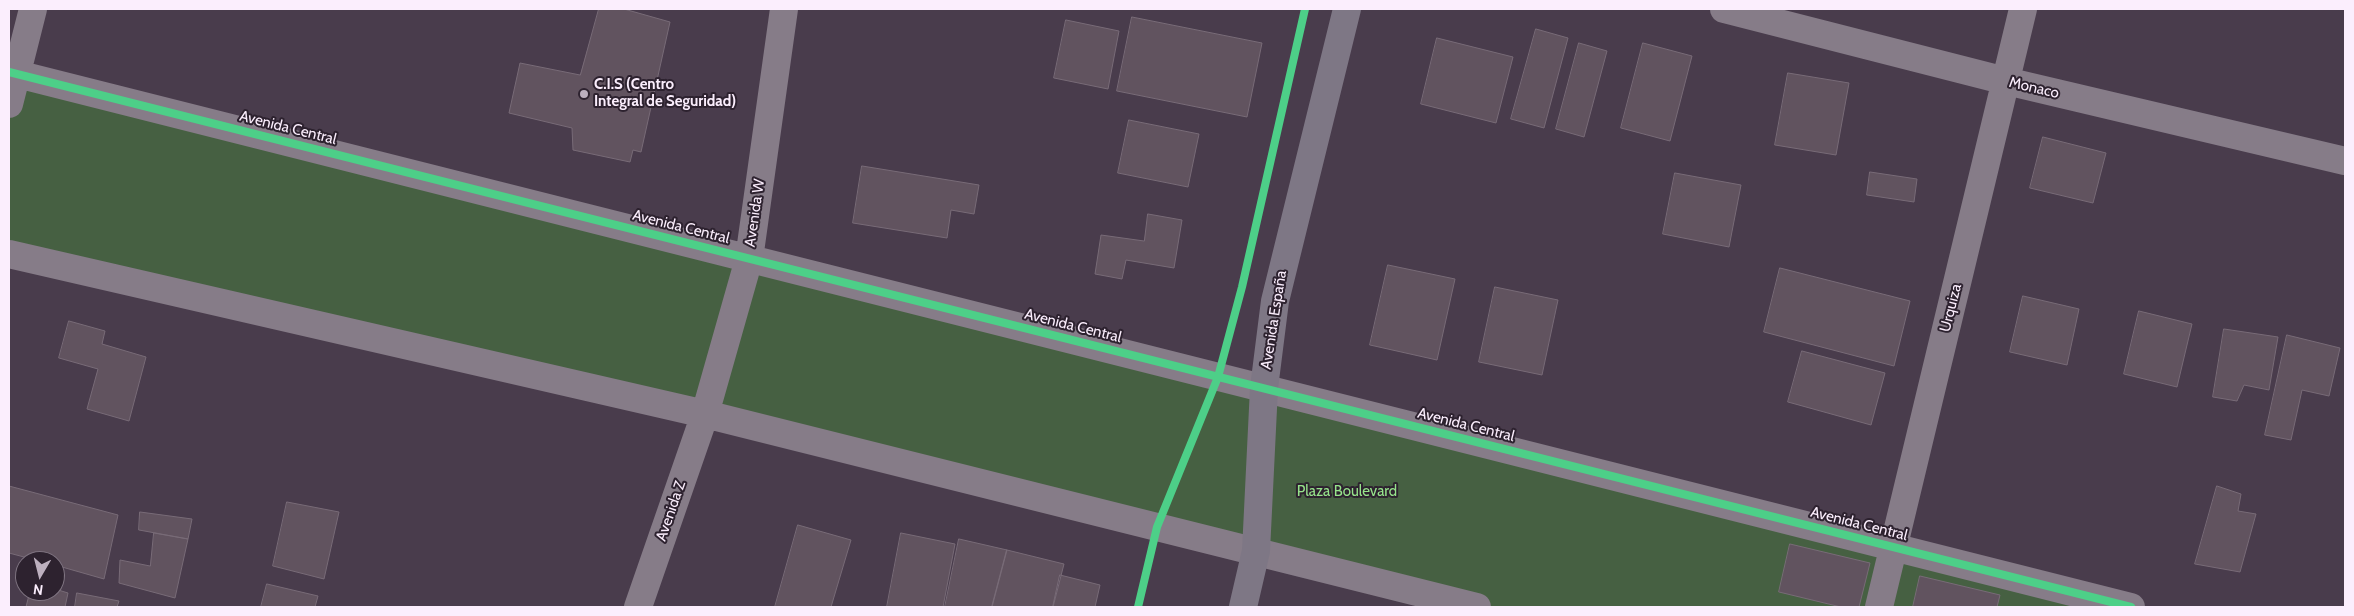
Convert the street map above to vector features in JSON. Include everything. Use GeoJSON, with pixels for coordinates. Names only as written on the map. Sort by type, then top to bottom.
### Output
{"type":"FeatureCollection","features":[{"type":"Feature","properties":{"kind":"main road","name":"Avenida España"},"geometry":{"type":"LineString","coordinates":[[1243,607],[1256,552],[1264,388],[1274,301],[1347,9]]}},
{"type":"Feature","properties":{"kind":"street"},"geometry":{"type":"LineString","coordinates":[[9,104],[13,73],[33,9]]}},
{"type":"Feature","properties":{"kind":"street","name":"Avenida W"},"geometry":{"type":"LineString","coordinates":[[705,414],[749,259],[784,9]]}},
{"type":"Feature","properties":{"kind":"street","name":"Monaco"},"geometry":{"type":"LineString","coordinates":[[1724,9],[2006,81],[2345,161]]}},
{"type":"Feature","properties":{"kind":"street","name":"Urquiza"},"geometry":{"type":"LineString","coordinates":[[1879,607],[2023,9]]}},
{"type":"Feature","properties":{"kind":"street","name":"Avenida Central"},"geometry":{"type":"LineString","coordinates":[[13,73],[2132,607]]}},
{"type":"Feature","properties":{"kind":"street"},"geometry":{"type":"LineString","coordinates":[[9,254],[705,414],[1477,607]]}},
{"type":"Feature","properties":{"kind":"street","name":"Avenida Z"},"geometry":{"type":"LineString","coordinates":[[638,607],[705,414]]}},
{"type":"Feature","properties":{"kind":"green space","name":"Plaza Boulevard"},"geometry":{"type":"Polygon","coordinates":[[[17,74],[1893,547],[1879,607],[1477,607],[9,254],[9,104],[17,74]]]}},
{"type":"Feature","properties":{"kind":"green space"},"geometry":{"type":"Polygon","coordinates":[[[1897,555],[2114,607],[1882,607],[1897,555]]]}},
{"type":"Feature","properties":{"kind":"building","name":"C.I.S (Centro Integral de Seguridad)"},"geometry":{"type":"Polygon","coordinates":[[[599,9],[624,9],[670,22],[641,152],[633,150],[630,162],[573,150],[572,128],[509,113],[520,63],[580,75],[599,9]]]}},
{"type":"Feature","properties":{"kind":"building"},"geometry":{"type":"Polygon","coordinates":[[[1132,17],[1262,43],[1247,117],[1117,91],[1132,17]]]}},
{"type":"Feature","properties":{"kind":"building"},"geometry":{"type":"Polygon","coordinates":[[[1066,20],[1119,31],[1108,89],[1054,78],[1066,20]]]}},
{"type":"Feature","properties":{"kind":"building"},"geometry":{"type":"Polygon","coordinates":[[[1536,29],[1568,38],[1544,128],[1511,119],[1536,29]]]}},
{"type":"Feature","properties":{"kind":"building"},"geometry":{"type":"Polygon","coordinates":[[[1437,38],[1513,57],[1496,123],[1421,104],[1437,38]]]}},
{"type":"Feature","properties":{"kind":"building"},"geometry":{"type":"Polygon","coordinates":[[[1579,43],[1607,51],[1584,137],[1556,129],[1579,43]]]}},
{"type":"Feature","properties":{"kind":"building"},"geometry":{"type":"Polygon","coordinates":[[[1643,43],[1692,56],[1670,141],[1621,128],[1643,43]]]}},
{"type":"Feature","properties":{"kind":"building"},"geometry":{"type":"Polygon","coordinates":[[[1788,73],[1849,83],[1836,155],[1775,145],[1788,73]]]}},
{"type":"Feature","properties":{"kind":"building"},"geometry":{"type":"Polygon","coordinates":[[[1129,120],[1199,134],[1188,187],[1118,173],[1129,120]]]}},
{"type":"Feature","properties":{"kind":"building"},"geometry":{"type":"Polygon","coordinates":[[[2043,137],[2106,153],[2093,203],[2030,188],[2043,137]]]}},
{"type":"Feature","properties":{"kind":"building"},"geometry":{"type":"Polygon","coordinates":[[[862,166],[979,185],[974,214],[951,210],[947,238],[853,223],[862,166]]]}},
{"type":"Feature","properties":{"kind":"building"},"geometry":{"type":"Polygon","coordinates":[[[1870,172],[1917,179],[1914,202],[1867,195],[1870,172]]]}},
{"type":"Feature","properties":{"kind":"building"},"geometry":{"type":"Polygon","coordinates":[[[1675,173],[1741,185],[1729,247],[1663,234],[1675,173]]]}},
{"type":"Feature","properties":{"kind":"building"},"geometry":{"type":"Polygon","coordinates":[[[1148,214],[1182,220],[1174,268],[1126,260],[1122,279],[1095,274],[1101,235],[1144,241],[1148,214]]]}},
{"type":"Feature","properties":{"kind":"building"},"geometry":{"type":"Polygon","coordinates":[[[1388,265],[1455,279],[1437,360],[1370,345],[1388,265]]]}},
{"type":"Feature","properties":{"kind":"building"},"geometry":{"type":"Polygon","coordinates":[[[1780,268],[1910,301],[1894,366],[1764,332],[1780,268]]]}},
{"type":"Feature","properties":{"kind":"building"},"geometry":{"type":"Polygon","coordinates":[[[1495,287],[1558,300],[1542,375],[1479,362],[1495,287]]]}},
{"type":"Feature","properties":{"kind":"building"},"geometry":{"type":"Polygon","coordinates":[[[2023,296],[2079,309],[2067,365],[2010,352],[2023,296]]]}},
{"type":"Feature","properties":{"kind":"building"},"geometry":{"type":"Polygon","coordinates":[[[2139,311],[2192,324],[2177,387],[2124,374],[2139,311]]]}},
{"type":"Feature","properties":{"kind":"building"},"geometry":{"type":"Polygon","coordinates":[[[69,321],[105,331],[102,344],[146,357],[129,421],[87,409],[98,369],[59,358],[69,321]]]}},
{"type":"Feature","properties":{"kind":"building"},"geometry":{"type":"Polygon","coordinates":[[[2224,329],[2278,337],[2269,390],[2244,385],[2237,401],[2213,397],[2224,329]]]}},
{"type":"Feature","properties":{"kind":"building"},"geometry":{"type":"Polygon","coordinates":[[[2287,335],[2340,348],[2329,396],[2302,390],[2291,440],[2265,435],[2287,335]]]}},
{"type":"Feature","properties":{"kind":"building"},"geometry":{"type":"Polygon","coordinates":[[[1802,351],[1885,373],[1871,425],[1788,402],[1802,351]]]}},
{"type":"Feature","properties":{"kind":"building"},"geometry":{"type":"Polygon","coordinates":[[[9,486],[118,515],[104,579],[65,568],[65,551],[15,551],[15,555],[9,553],[9,486]]]}},
{"type":"Feature","properties":{"kind":"building"},"geometry":{"type":"Polygon","coordinates":[[[2217,486],[2241,494],[2238,511],[2256,514],[2240,572],[2195,564],[2217,486]]]}},
{"type":"Feature","properties":{"kind":"building"},"geometry":{"type":"Polygon","coordinates":[[[287,502],[339,512],[324,579],[273,566],[287,502]]]}},
{"type":"Feature","properties":{"kind":"building"},"geometry":{"type":"Polygon","coordinates":[[[140,512],[192,519],[188,539],[139,530],[140,512]]]}},
{"type":"Feature","properties":{"kind":"building"},"geometry":{"type":"Polygon","coordinates":[[[798,525],[851,540],[831,607],[775,607],[798,525]]]}},
{"type":"Feature","properties":{"kind":"building"},"geometry":{"type":"Polygon","coordinates":[[[154,533],[188,539],[175,598],[119,583],[120,560],[150,566],[154,533]]]}},
{"type":"Feature","properties":{"kind":"building"},"geometry":{"type":"Polygon","coordinates":[[[901,533],[955,544],[943,607],[887,607],[901,533]]]}},
{"type":"Feature","properties":{"kind":"building"},"geometry":{"type":"Polygon","coordinates":[[[959,539],[1007,550],[992,607],[945,607],[959,539]]]}},
{"type":"Feature","properties":{"kind":"building"},"geometry":{"type":"Polygon","coordinates":[[[1790,544],[1870,563],[1859,607],[1841,607],[1779,592],[1790,544]]]}},
{"type":"Feature","properties":{"kind":"building"},"geometry":{"type":"Polygon","coordinates":[[[1007,550],[1064,564],[1053,607],[992,607],[1007,550]]]}},
{"type":"Feature","properties":{"kind":"building"},"geometry":{"type":"Polygon","coordinates":[[[1060,575],[1100,585],[1095,607],[1053,607],[1060,575]]]}},
{"type":"Feature","properties":{"kind":"building"},"geometry":{"type":"Polygon","coordinates":[[[1920,576],[2000,595],[1997,607],[1913,607],[1920,576]]]}},
{"type":"Feature","properties":{"kind":"building"},"geometry":{"type":"Polygon","coordinates":[[[267,584],[318,596],[315,607],[261,607],[267,584]]]}},
{"type":"Feature","properties":{"kind":"building"},"geometry":{"type":"Polygon","coordinates":[[[65,592],[68,593],[65,607],[26,607],[28,601],[65,601],[65,592]]]}},
{"type":"Feature","properties":{"kind":"building"},"geometry":{"type":"Polygon","coordinates":[[[77,593],[119,601],[117,607],[75,607],[77,593]]]}},
{"type":"Feature","properties":{"kind":"cycle path"},"geometry":{"type":"LineString","coordinates":[[1138,607],[1157,527],[1218,377],[1242,287],[1305,9]]}},
{"type":"Feature","properties":{"kind":"cycle path"},"geometry":{"type":"LineString","coordinates":[[9,72],[2131,607]]}},
{"type":"Feature","properties":{"kind":"place","name":"C.I.S (Centro Integral de Seguridad)"},"geometry":{"type":"Point","coordinates":[584,94]}}]}
